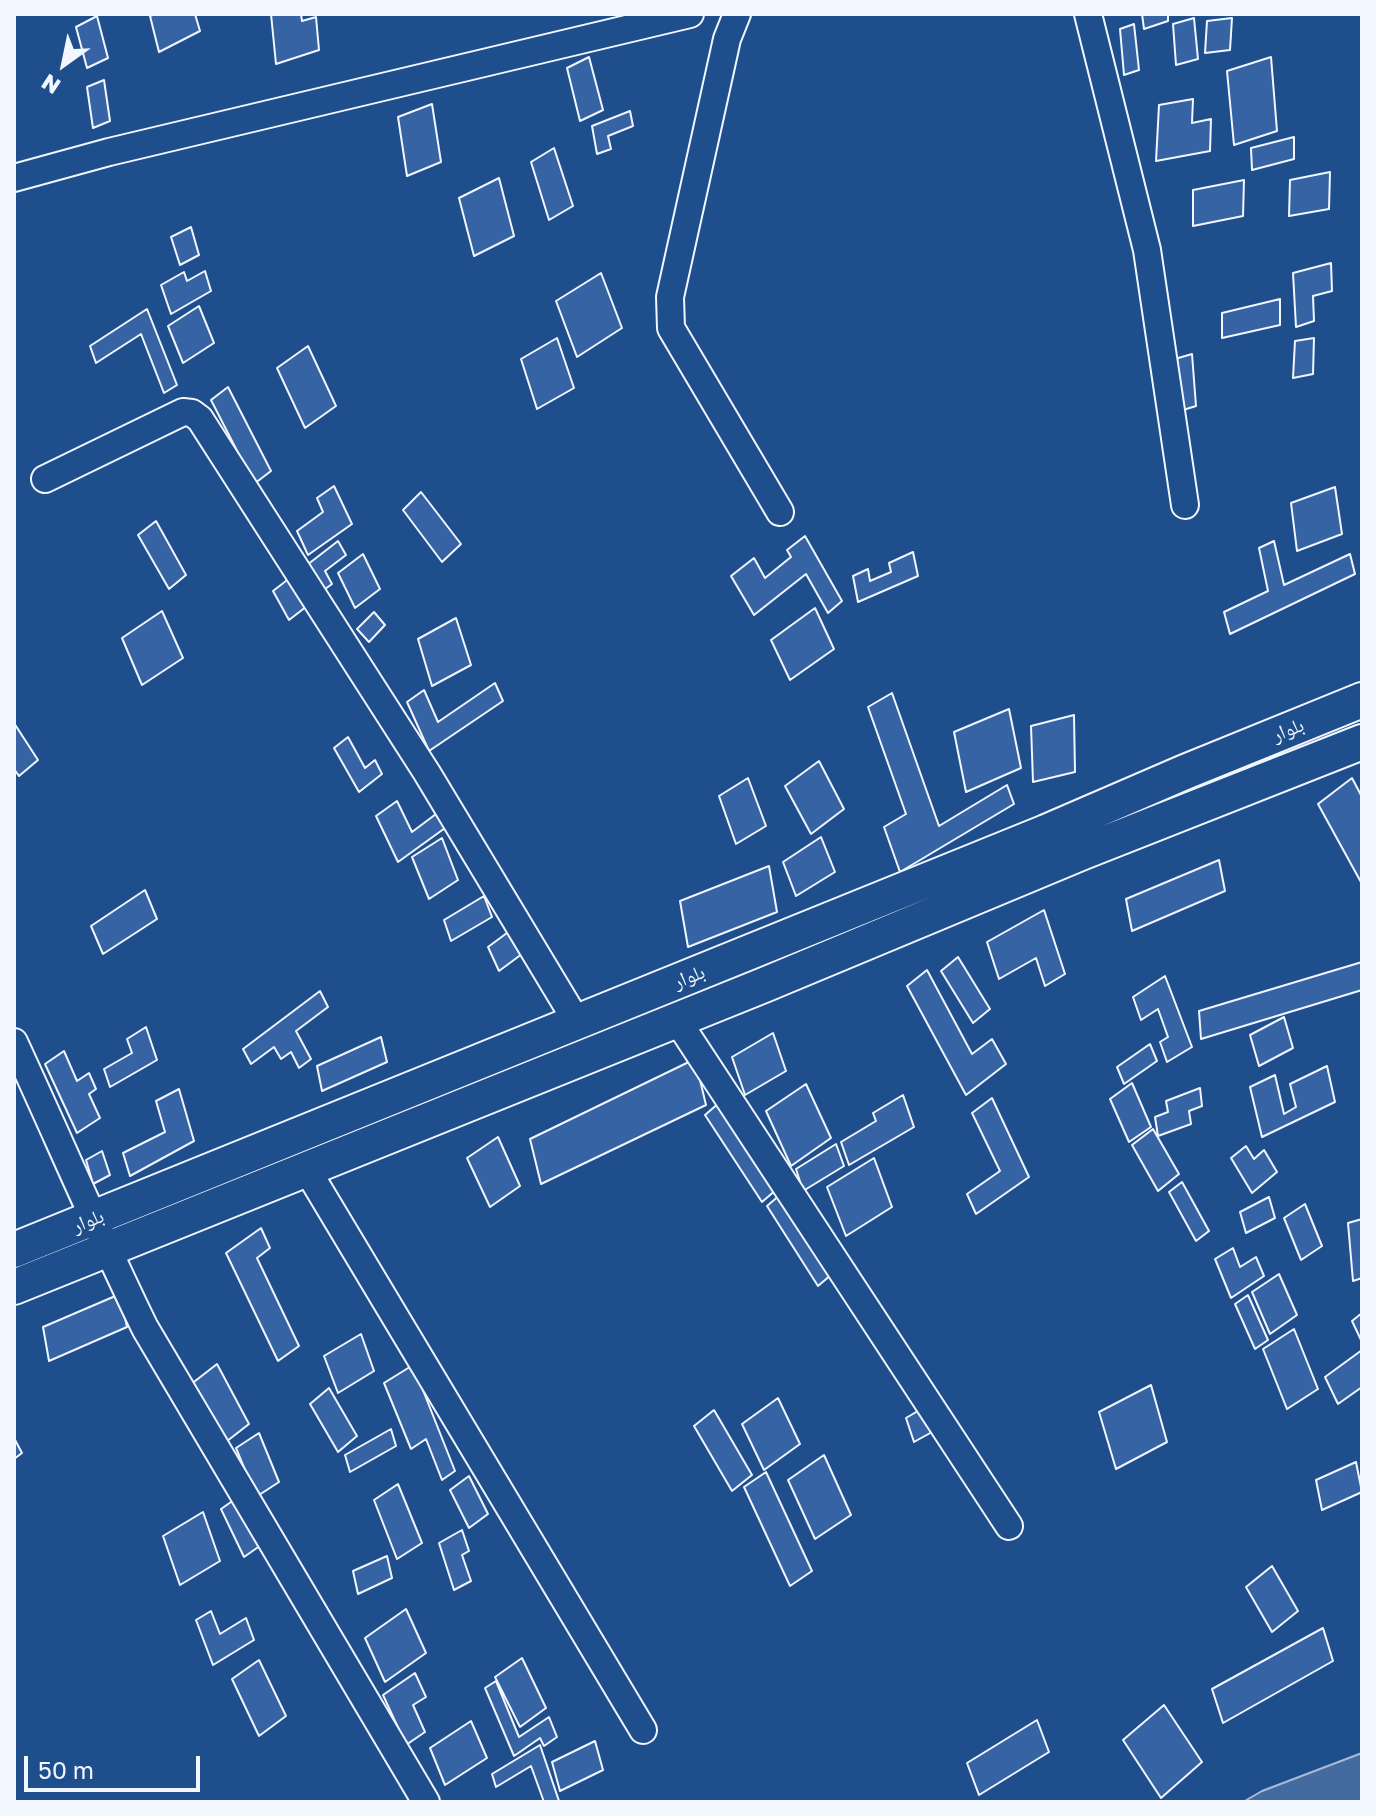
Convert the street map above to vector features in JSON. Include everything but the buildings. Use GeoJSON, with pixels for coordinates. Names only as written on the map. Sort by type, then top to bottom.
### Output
{"type":"FeatureCollection","features":[{"type":"Feature","properties":{"kind":"main road","name":"بلوار"},"geometry":{"type":"LineString","coordinates":[[14,1287],[101,1234],[577,1022],[1362,700]]}},
{"type":"Feature","properties":{"kind":"main road","name":"بلوار"},"geometry":{"type":"LineString","coordinates":[[14,1250],[101,1234],[306,1168],[1362,742]]}},
{"type":"Feature","properties":{"kind":"street"},"geometry":{"type":"LineString","coordinates":[[14,178],[125,148],[690,14]]}},
{"type":"Feature","properties":{"kind":"street"},"geometry":{"type":"LineString","coordinates":[[737,14],[727,39],[670,297],[671,328],[780,512]]}},
{"type":"Feature","properties":{"kind":"street"},"geometry":{"type":"LineString","coordinates":[[1088,14],[1147,250],[1185,505]]}},
{"type":"Feature","properties":{"kind":"street"},"geometry":{"type":"LineString","coordinates":[[45,479],[183,412],[192,413],[200,419],[427,773],[577,1022]]}},
{"type":"Feature","properties":{"kind":"street"},"geometry":{"type":"LineString","coordinates":[[677,1020],[1009,1526]]}},
{"type":"Feature","properties":{"kind":"street"},"geometry":{"type":"LineString","coordinates":[[14,1042],[145,1328],[426,1802]]}},
{"type":"Feature","properties":{"kind":"street"},"geometry":{"type":"LineString","coordinates":[[306,1168],[643,1730]]}},
{"type":"Feature","properties":{"kind":"water"},"geometry":{"type":"Polygon","coordinates":[[[1362,1753],[1362,1802],[1243,1802],[1262,1791],[1362,1753]]]}}]}
